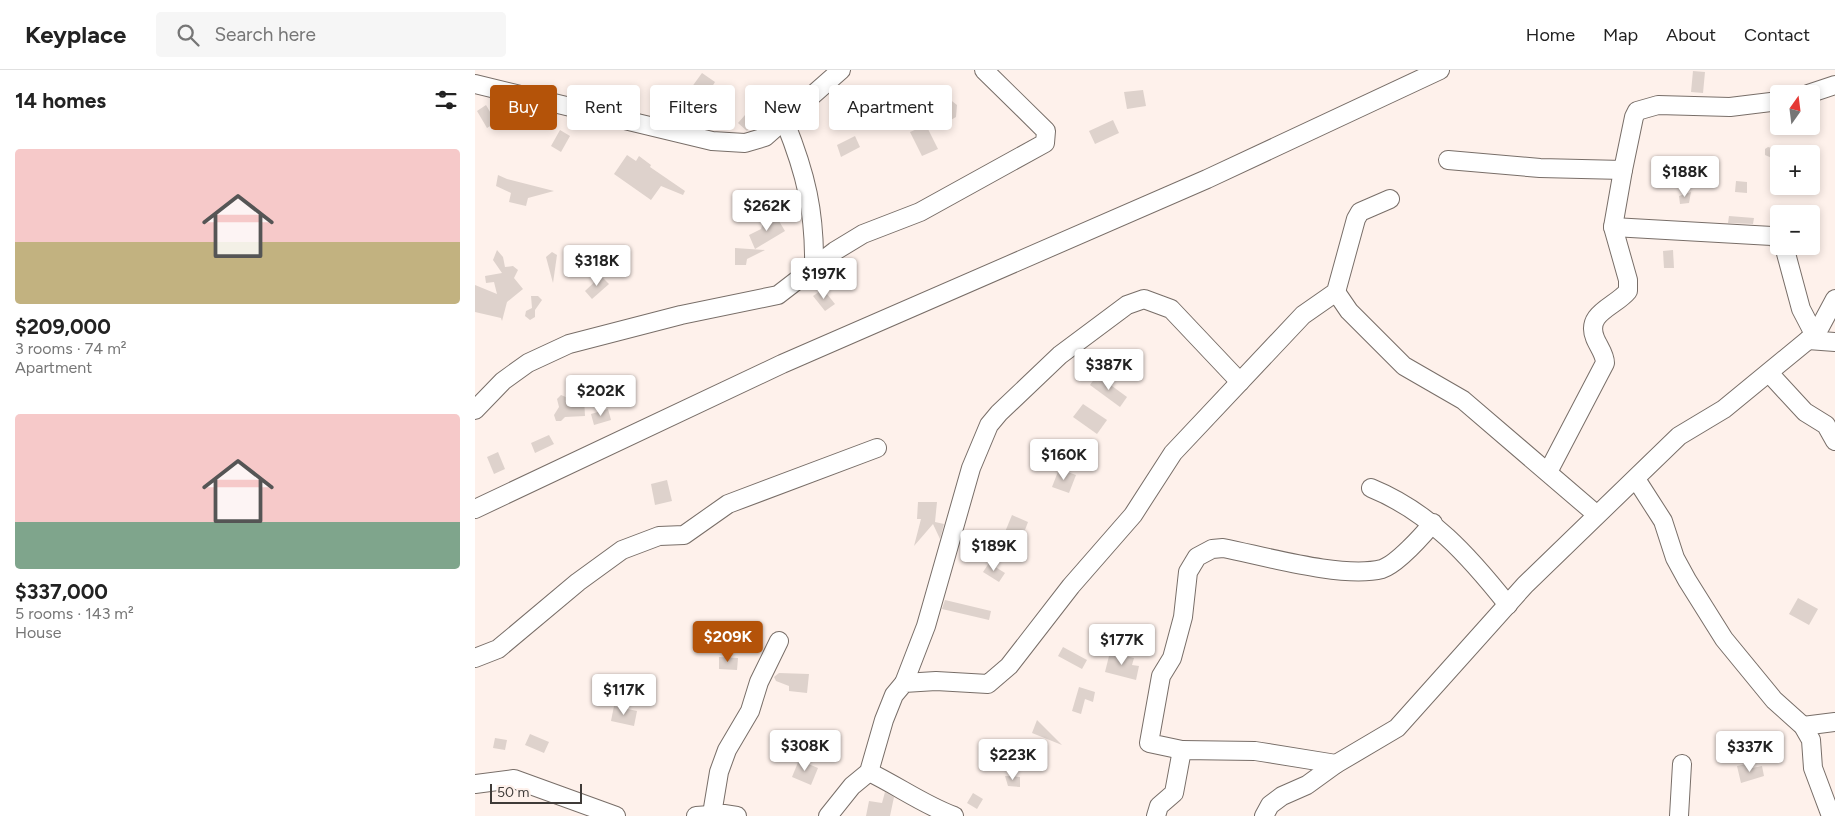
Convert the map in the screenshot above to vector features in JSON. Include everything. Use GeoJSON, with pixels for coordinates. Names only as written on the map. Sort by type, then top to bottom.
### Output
{"type":"FeatureCollection","features":[{"type":"Feature","properties":{"kind":"street"},"geometry":{"type":"LineString","coordinates":[[819,90],[841,70]]}},
{"type":"Feature","properties":{"kind":"street"},"geometry":{"type":"LineString","coordinates":[[475,410],[503,381],[528,363],[569,344],[717,307],[778,295],[835,251],[863,234],[920,212],[1045,143],[1046,131],[984,70]]}},
{"type":"Feature","properties":{"kind":"street"},"geometry":{"type":"LineString","coordinates":[[475,509],[782,364],[1207,179],[1440,70]]}},
{"type":"Feature","properties":{"kind":"street"},"geometry":{"type":"LineString","coordinates":[[475,84],[712,141],[745,143],[765,137],[774,130]]}},
{"type":"Feature","properties":{"kind":"street"},"geometry":{"type":"LineString","coordinates":[[1820,90],[1835,85]]}},
{"type":"Feature","properties":{"kind":"street"},"geometry":{"type":"LineString","coordinates":[[1548,472],[1605,363],[1592,328],[1593,322],[1597,316],[1628,291],[1627,280],[1613,227],[1623,170],[1637,111],[1658,105],[1730,108],[1770,102]]}},
{"type":"Feature","properties":{"kind":"street"},"geometry":{"type":"LineString","coordinates":[[788,130],[803,166],[812,210],[814,268]]}},
{"type":"Feature","properties":{"kind":"street"},"geometry":{"type":"LineString","coordinates":[[1448,160],[1540,168],[1623,170]]}},
{"type":"Feature","properties":{"kind":"street"},"geometry":{"type":"LineString","coordinates":[[904,682],[936,681],[974,685],[988,684],[1001,674],[1071,586],[1133,515],[1173,453],[1303,315],[1335,292],[1356,219],[1360,212],[1389,199]]}},
{"type":"Feature","properties":{"kind":"street"},"geometry":{"type":"LineString","coordinates":[[1613,227],[1770,236]]}},
{"type":"Feature","properties":{"kind":"street"},"geometry":{"type":"LineString","coordinates":[[1786,255],[1811,337]]}},
{"type":"Feature","properties":{"kind":"street"},"geometry":{"type":"LineString","coordinates":[[1335,292],[1371,336],[1404,366],[1463,400],[1596,514]]}},
{"type":"Feature","properties":{"kind":"street"},"geometry":{"type":"LineString","coordinates":[[828,816],[852,786],[869,772],[884,720],[894,695],[904,682],[926,626],[971,468],[989,425],[999,412],[1060,355],[1127,305],[1144,299],[1171,310],[1240,382]]}},
{"type":"Feature","properties":{"kind":"street"},"geometry":{"type":"LineString","coordinates":[[1264,816],[1270,805],[1281,796],[1307,785],[1336,764],[1397,728],[1508,604],[1596,514],[1679,436],[1724,409],[1811,337],[1828,315],[1835,300]]}},
{"type":"Feature","properties":{"kind":"street"},"geometry":{"type":"LineString","coordinates":[[1811,337],[1835,342]]}},
{"type":"Feature","properties":{"kind":"street"},"geometry":{"type":"LineString","coordinates":[[1769,373],[1805,412],[1827,425],[1835,441]]}},
{"type":"Feature","properties":{"kind":"street"},"geometry":{"type":"LineString","coordinates":[[475,658],[498,649],[578,582],[622,550],[659,536],[684,535],[728,504],[877,448]]}},
{"type":"Feature","properties":{"kind":"street"},"geometry":{"type":"LineString","coordinates":[[1635,479],[1663,521],[1675,558],[1724,639],[1774,700],[1803,726],[1811,740],[1813,768],[1831,816]]}},
{"type":"Feature","properties":{"kind":"street"},"geometry":{"type":"LineString","coordinates":[[1371,488],[1397,498],[1433,523],[1477,567],[1508,604]]}},
{"type":"Feature","properties":{"kind":"street"},"geometry":{"type":"LineString","coordinates":[[1336,764],[1255,751],[1182,750],[1149,743],[1161,676],[1172,658],[1183,617],[1188,572],[1197,557],[1212,549],[1223,548],[1343,572],[1383,568],[1413,544],[1433,523]]}},
{"type":"Feature","properties":{"kind":"street"},"geometry":{"type":"LineString","coordinates":[[737,816],[704,815],[727,750],[750,711],[759,682],[779,641]]}},
{"type":"Feature","properties":{"kind":"street"},"geometry":{"type":"LineString","coordinates":[[1803,726],[1835,722]]}},
{"type":"Feature","properties":{"kind":"street"},"geometry":{"type":"LineString","coordinates":[[1156,816],[1159,806],[1174,792],[1182,750]]}},
{"type":"Feature","properties":{"kind":"street"},"geometry":{"type":"LineString","coordinates":[[1679,816],[1682,764]]}},
{"type":"Feature","properties":{"kind":"street"},"geometry":{"type":"LineString","coordinates":[[869,772],[899,786],[932,808],[954,816]]}},
{"type":"Feature","properties":{"kind":"street"},"geometry":{"type":"LineString","coordinates":[[475,784],[514,779],[616,816]]}},
{"type":"Feature","properties":{"kind":"building"},"geometry":{"type":"Polygon","coordinates":[[[1693,71],[1705,72],[1703,93],[1691,92],[1693,71]]]}},
{"type":"Feature","properties":{"kind":"building"},"geometry":{"type":"Polygon","coordinates":[[[702,73],[715,82],[713,85],[693,85],[702,73]]]}},
{"type":"Feature","properties":{"kind":"building"},"geometry":{"type":"Polygon","coordinates":[[[1143,90],[1146,106],[1127,109],[1124,92],[1143,90]]]}},
{"type":"Feature","properties":{"kind":"building"},"geometry":{"type":"Polygon","coordinates":[[[952,101],[957,105],[956,117],[952,119],[952,101]]]}},
{"type":"Feature","properties":{"kind":"building"},"geometry":{"type":"Polygon","coordinates":[[[486,105],[490,112],[490,126],[487,128],[477,111],[486,105]]]}},
{"type":"Feature","properties":{"kind":"building"},"geometry":{"type":"Polygon","coordinates":[[[745,115],[745,129],[738,123],[745,115]]]}},
{"type":"Feature","properties":{"kind":"building"},"geometry":{"type":"Polygon","coordinates":[[[1113,120],[1119,133],[1095,144],[1089,131],[1113,120]]]}},
{"type":"Feature","properties":{"kind":"building"},"geometry":{"type":"Polygon","coordinates":[[[560,130],[570,136],[561,152],[551,146],[560,130]]]}},
{"type":"Feature","properties":{"kind":"building"},"geometry":{"type":"Polygon","coordinates":[[[928,130],[938,149],[922,156],[910,132],[928,130]]]}},
{"type":"Feature","properties":{"kind":"building"},"geometry":{"type":"Polygon","coordinates":[[[855,136],[860,147],[841,157],[837,145],[855,136]]]}},
{"type":"Feature","properties":{"kind":"building"},"geometry":{"type":"Polygon","coordinates":[[[1770,148],[1770,157],[1765,155],[1765,149],[1770,148]]]}},
{"type":"Feature","properties":{"kind":"building"},"geometry":{"type":"Polygon","coordinates":[[[627,155],[636,161],[639,156],[651,165],[650,167],[685,191],[683,195],[661,186],[651,200],[614,174],[627,155]]]}},
{"type":"Feature","properties":{"kind":"building"},"geometry":{"type":"Polygon","coordinates":[[[498,175],[554,191],[528,198],[526,206],[509,202],[511,193],[496,186],[498,175]]]}},
{"type":"Feature","properties":{"kind":"building"},"geometry":{"type":"Polygon","coordinates":[[[1736,181],[1747,182],[1747,193],[1735,192],[1736,181]]]}},
{"type":"Feature","properties":{"kind":"building"},"geometry":{"type":"Polygon","coordinates":[[[1691,192],[1689,203],[1680,204],[1679,196],[1691,192]]]}},
{"type":"Feature","properties":{"kind":"building"},"geometry":{"type":"Polygon","coordinates":[[[776,216],[785,231],[755,249],[749,235],[761,229],[764,219],[776,216]]]}},
{"type":"Feature","properties":{"kind":"building"},"geometry":{"type":"Polygon","coordinates":[[[1729,216],[1754,218],[1753,224],[1728,223],[1729,216]]]}},
{"type":"Feature","properties":{"kind":"building"},"geometry":{"type":"Polygon","coordinates":[[[735,248],[765,250],[747,259],[746,265],[735,265],[735,248]]]}},
{"type":"Feature","properties":{"kind":"building"},"geometry":{"type":"Polygon","coordinates":[[[497,250],[503,257],[505,267],[513,266],[518,270],[514,278],[523,289],[507,302],[502,321],[501,318],[475,312],[475,285],[497,294],[494,282],[486,283],[485,276],[502,273],[493,260],[497,250]]]}},
{"type":"Feature","properties":{"kind":"building"},"geometry":{"type":"Polygon","coordinates":[[[1673,250],[1674,268],[1664,268],[1663,251],[1673,250]]]}},
{"type":"Feature","properties":{"kind":"building"},"geometry":{"type":"Polygon","coordinates":[[[552,252],[557,255],[553,283],[546,257],[552,252]]]}},
{"type":"Feature","properties":{"kind":"building"},"geometry":{"type":"Polygon","coordinates":[[[601,276],[609,284],[592,299],[585,291],[601,276]]]}},
{"type":"Feature","properties":{"kind":"building"},"geometry":{"type":"Polygon","coordinates":[[[823,289],[835,304],[825,311],[813,296],[823,289]]]}},
{"type":"Feature","properties":{"kind":"building"},"geometry":{"type":"Polygon","coordinates":[[[531,296],[538,296],[542,300],[535,310],[535,317],[530,320],[525,316],[526,311],[532,308],[531,296]]]}},
{"type":"Feature","properties":{"kind":"building"},"geometry":{"type":"Polygon","coordinates":[[[1097,375],[1127,397],[1120,407],[1090,385],[1097,375]]]}},
{"type":"Feature","properties":{"kind":"building"},"geometry":{"type":"Polygon","coordinates":[[[561,395],[568,398],[584,397],[585,416],[565,417],[561,421],[556,421],[554,415],[559,407],[557,399],[561,395]]]}},
{"type":"Feature","properties":{"kind":"building"},"geometry":{"type":"Polygon","coordinates":[[[1083,404],[1107,420],[1097,434],[1073,417],[1083,404]]]}},
{"type":"Feature","properties":{"kind":"building"},"geometry":{"type":"Polygon","coordinates":[[[608,409],[611,420],[594,425],[591,414],[608,409]]]}},
{"type":"Feature","properties":{"kind":"building"},"geometry":{"type":"Polygon","coordinates":[[[549,435],[554,444],[535,453],[531,443],[549,435]]]}},
{"type":"Feature","properties":{"kind":"building"},"geometry":{"type":"Polygon","coordinates":[[[498,452],[505,469],[494,474],[487,457],[498,452]]]}},
{"type":"Feature","properties":{"kind":"building"},"geometry":{"type":"Polygon","coordinates":[[[1059,469],[1076,475],[1069,493],[1052,487],[1059,469]]]}},
{"type":"Feature","properties":{"kind":"building"},"geometry":{"type":"Polygon","coordinates":[[[667,480],[672,501],[655,505],[651,484],[667,480]]]}},
{"type":"Feature","properties":{"kind":"building"},"geometry":{"type":"Polygon","coordinates":[[[918,502],[937,502],[935,522],[944,524],[940,539],[933,524],[914,546],[921,519],[917,519],[918,502]]]}},
{"type":"Feature","properties":{"kind":"building"},"geometry":{"type":"Polygon","coordinates":[[[1012,515],[1028,522],[1022,538],[1005,532],[1012,515]]]}},
{"type":"Feature","properties":{"kind":"building"},"geometry":{"type":"Polygon","coordinates":[[[989,563],[1005,573],[999,582],[983,572],[989,563]]]}},
{"type":"Feature","properties":{"kind":"building"},"geometry":{"type":"Polygon","coordinates":[[[1798,598],[1818,609],[1809,625],[1789,614],[1798,598]]]}},
{"type":"Feature","properties":{"kind":"building"},"geometry":{"type":"Polygon","coordinates":[[[945,600],[991,611],[989,620],[942,609],[945,600]]]}},
{"type":"Feature","properties":{"kind":"building"},"geometry":{"type":"Polygon","coordinates":[[[1063,647],[1087,660],[1082,669],[1058,656],[1063,647]]]}},
{"type":"Feature","properties":{"kind":"building"},"geometry":{"type":"Polygon","coordinates":[[[1110,652],[1134,658],[1132,665],[1139,666],[1136,680],[1105,672],[1110,652]]]}},
{"type":"Feature","properties":{"kind":"building"},"geometry":{"type":"Polygon","coordinates":[[[719,657],[738,658],[737,670],[719,669],[719,657]]]}},
{"type":"Feature","properties":{"kind":"building"},"geometry":{"type":"Polygon","coordinates":[[[779,673],[809,674],[807,693],[789,691],[789,686],[776,681],[774,677],[779,673]]]}},
{"type":"Feature","properties":{"kind":"building"},"geometry":{"type":"Polygon","coordinates":[[[1079,687],[1095,692],[1093,702],[1085,699],[1081,714],[1072,711],[1079,687]]]}},
{"type":"Feature","properties":{"kind":"building"},"geometry":{"type":"Polygon","coordinates":[[[614,706],[637,711],[634,726],[611,721],[614,706]]]}},
{"type":"Feature","properties":{"kind":"building"},"geometry":{"type":"Polygon","coordinates":[[[1037,720],[1062,745],[1032,733],[1037,720]]]}},
{"type":"Feature","properties":{"kind":"building"},"geometry":{"type":"Polygon","coordinates":[[[530,734],[549,742],[544,753],[525,745],[530,734]]]}},
{"type":"Feature","properties":{"kind":"building"},"geometry":{"type":"Polygon","coordinates":[[[495,738],[507,740],[505,750],[493,748],[495,738]]]}},
{"type":"Feature","properties":{"kind":"building"},"geometry":{"type":"Polygon","coordinates":[[[799,760],[818,768],[811,785],[792,777],[799,760]]]}},
{"type":"Feature","properties":{"kind":"building"},"geometry":{"type":"Polygon","coordinates":[[[1751,763],[1752,768],[1762,766],[1764,776],[1741,783],[1737,766],[1751,763]]]}},
{"type":"Feature","properties":{"kind":"building"},"geometry":{"type":"Polygon","coordinates":[[[1005,776],[1020,777],[1020,787],[1008,786],[1005,776]]]}},
{"type":"Feature","properties":{"kind":"building"},"geometry":{"type":"Polygon","coordinates":[[[885,792],[894,797],[890,816],[866,816],[869,801],[882,803],[885,792]]]}},
{"type":"Feature","properties":{"kind":"building"},"geometry":{"type":"Polygon","coordinates":[[[973,793],[983,799],[977,809],[967,803],[973,793]]]}}]}
